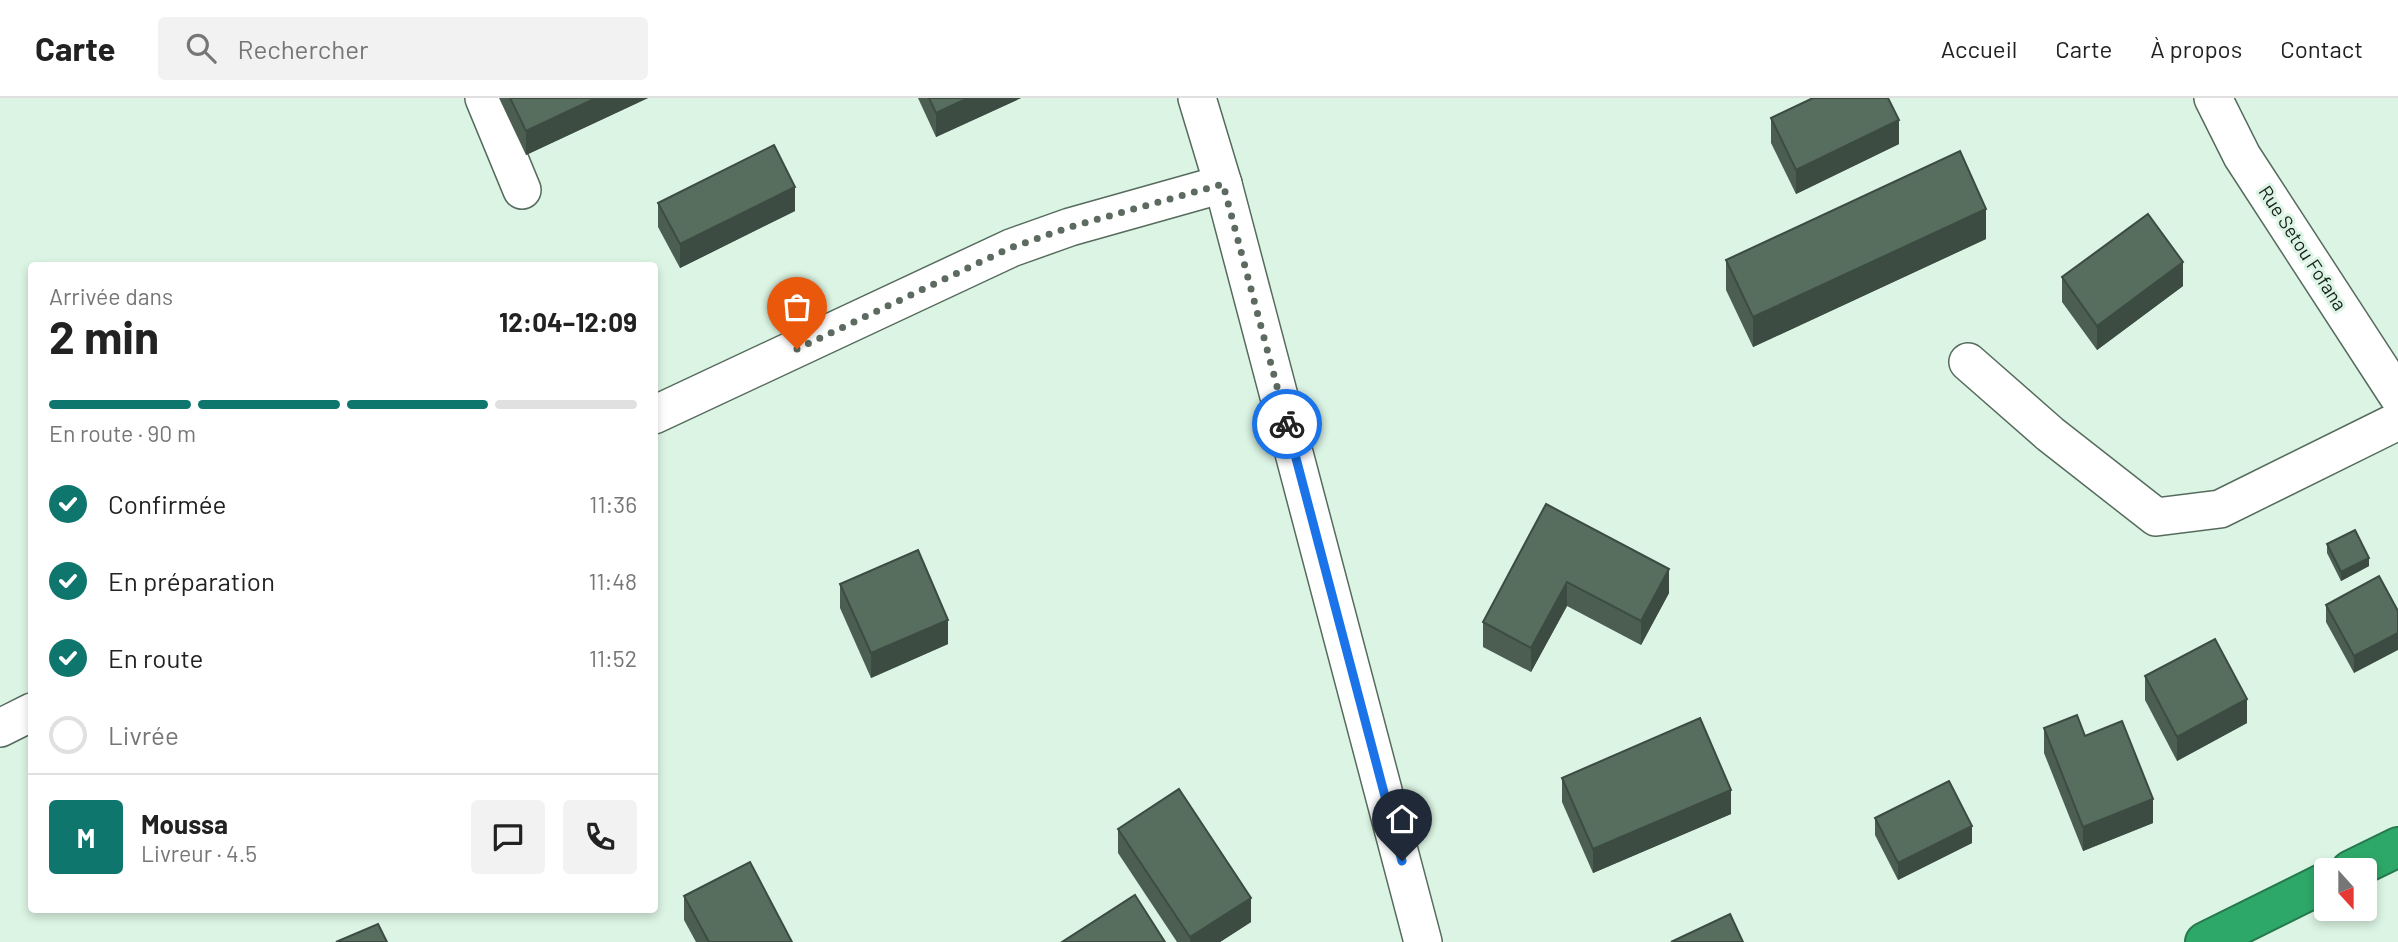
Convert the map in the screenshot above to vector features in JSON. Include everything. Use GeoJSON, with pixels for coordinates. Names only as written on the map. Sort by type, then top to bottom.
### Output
{"type":"FeatureCollection","features":[{"type":"Feature","properties":{"kind":"highway"},"geometry":{"type":"LineString","coordinates":[[2376,858],[2398,847]]}},
{"type":"Feature","properties":{"kind":"highway"},"geometry":{"type":"LineString","coordinates":[[2205,942],[2314,888]]}},
{"type":"Feature","properties":{"kind":"street"},"geometry":{"type":"LineString","coordinates":[[484,98],[522,191]]}},
{"type":"Feature","properties":{"kind":"street"},"geometry":{"type":"LineString","coordinates":[[1197,98],[1223,184],[1423,942]]}},
{"type":"Feature","properties":{"kind":"street","name":"Rue Setou Fofana"},"geometry":{"type":"LineString","coordinates":[[2213,98],[2242,156],[2398,396]]}},
{"type":"Feature","properties":{"kind":"street"},"geometry":{"type":"LineString","coordinates":[[658,413],[1010,248],[1070,227],[1223,184]]}},
{"type":"Feature","properties":{"kind":"street"},"geometry":{"type":"LineString","coordinates":[[1968,362],[2050,434],[2156,517],[2220,509],[2398,421]]}},
{"type":"Feature","properties":{"kind":"street"},"geometry":{"type":"LineString","coordinates":[[0,728],[28,714]]}},
{"type":"Feature","properties":{"kind":"building"},"geometry":{"type":"Polygon","coordinates":[[[510,98],[596,98],[526,131],[510,98]]]}},
{"type":"Feature","properties":{"kind":"building"},"geometry":{"type":"Polygon","coordinates":[[[929,98],[968,98],[936,113],[929,98]]]}},
{"type":"Feature","properties":{"kind":"building"},"geometry":{"type":"Polygon","coordinates":[[[1813,98],[1888,98],[1899,120],[1796,170],[1771,118],[1813,98]]]}},
{"type":"Feature","properties":{"kind":"building"},"geometry":{"type":"Polygon","coordinates":[[[774,145],[795,187],[680,244],[658,203],[774,145]]]}},
{"type":"Feature","properties":{"kind":"building"},"geometry":{"type":"Polygon","coordinates":[[[1960,151],[1986,209],[1753,317],[1726,260],[1960,151]]]}},
{"type":"Feature","properties":{"kind":"building"},"geometry":{"type":"Polygon","coordinates":[[[2148,214],[2183,262],[2097,326],[2062,277],[2148,214]]]}},
{"type":"Feature","properties":{"kind":"building"},"geometry":{"type":"Polygon","coordinates":[[[1546,504],[1669,569],[1641,621],[1567,582],[1531,648],[1483,622],[1546,504]]]}},
{"type":"Feature","properties":{"kind":"building"},"geometry":{"type":"Polygon","coordinates":[[[2355,530],[2369,558],[2341,572],[2327,544],[2355,530]]]}},
{"type":"Feature","properties":{"kind":"building"},"geometry":{"type":"Polygon","coordinates":[[[918,550],[948,620],[871,653],[840,584],[918,550]]]}},
{"type":"Feature","properties":{"kind":"building"},"geometry":{"type":"Polygon","coordinates":[[[2379,576],[2398,611],[2398,633],[2354,656],[2326,605],[2379,576]]]}},
{"type":"Feature","properties":{"kind":"building"},"geometry":{"type":"Polygon","coordinates":[[[2215,639],[2247,699],[2177,737],[2145,676],[2215,639]]]}},
{"type":"Feature","properties":{"kind":"building"},"geometry":{"type":"Polygon","coordinates":[[[2077,715],[2085,736],[2122,721],[2153,799],[2083,827],[2044,728],[2077,715]]]}},
{"type":"Feature","properties":{"kind":"building"},"geometry":{"type":"Polygon","coordinates":[[[1700,718],[1731,790],[1593,849],[1562,778],[1700,718]]]}},
{"type":"Feature","properties":{"kind":"building"},"geometry":{"type":"Polygon","coordinates":[[[1949,781],[1972,826],[1898,863],[1875,818],[1949,781]]]}},
{"type":"Feature","properties":{"kind":"building"},"geometry":{"type":"Polygon","coordinates":[[[1179,789],[1251,898],[1190,937],[1118,829],[1179,789]]]}},
{"type":"Feature","properties":{"kind":"building"},"geometry":{"type":"Polygon","coordinates":[[[750,862],[792,942],[709,942],[684,896],[750,862]]]}},
{"type":"Feature","properties":{"kind":"building"},"geometry":{"type":"Polygon","coordinates":[[[1135,895],[1165,942],[1062,942],[1135,895]]]}},
{"type":"Feature","properties":{"kind":"building"},"geometry":{"type":"Polygon","coordinates":[[[1730,914],[1743,942],[1671,942],[1730,914]]]}},
{"type":"Feature","properties":{"kind":"building"},"geometry":{"type":"Polygon","coordinates":[[[378,924],[387,942],[336,942],[378,924]]]}},
{"type":"Feature","properties":{"kind":"way so far"},"geometry":{"type":"LineString","coordinates":[[797,349],[1010,248],[1123,211],[1223,184],[1287,424]]}},
{"type":"Feature","properties":{"kind":"route"},"geometry":{"type":"LineString","coordinates":[[1287,424],[1402,861]]}}]}
